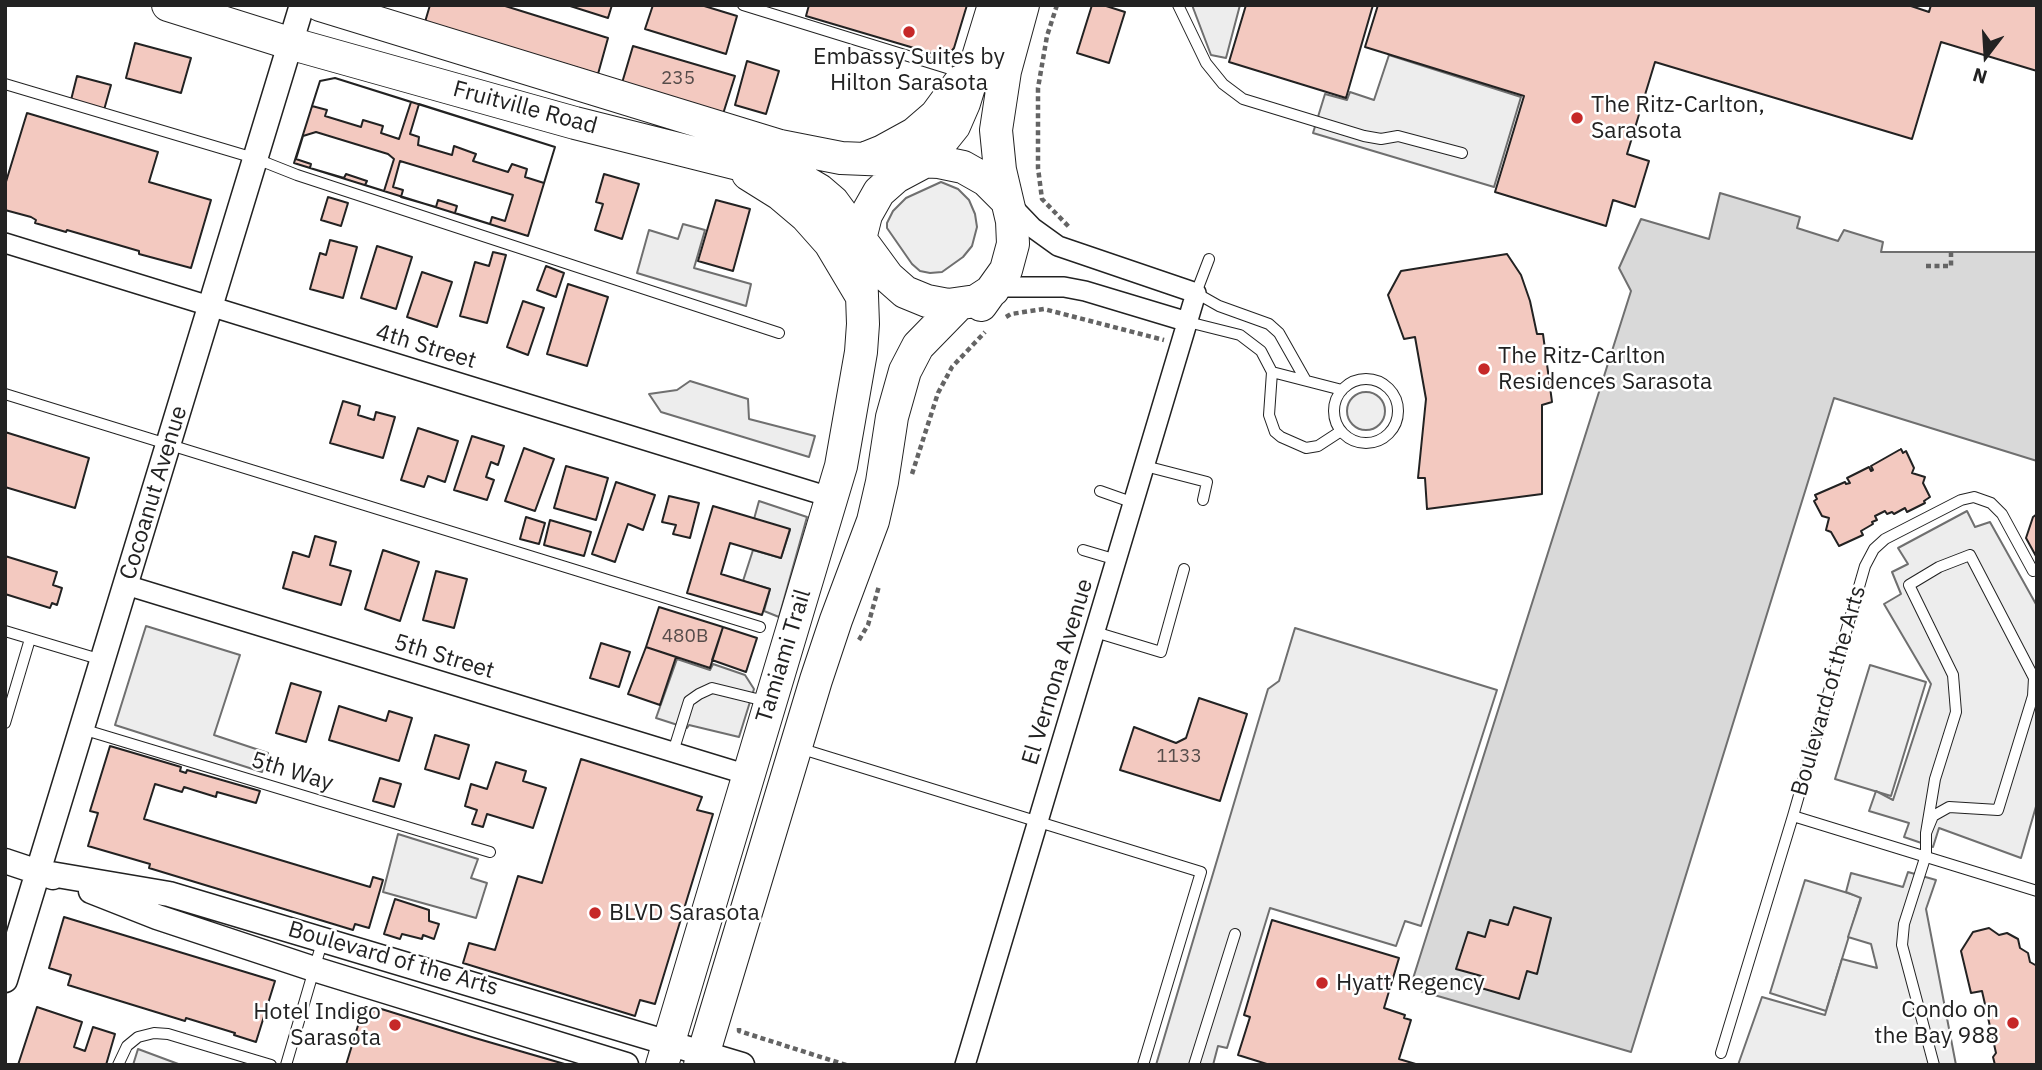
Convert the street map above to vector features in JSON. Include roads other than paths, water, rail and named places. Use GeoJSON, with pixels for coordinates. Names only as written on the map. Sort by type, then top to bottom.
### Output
{"type":"FeatureCollection","features":[{"type":"Feature","properties":{"kind":"main road","name":"Fruitville Road"},"geometry":{"type":"LineString","coordinates":[[168,5],[289,43],[575,123],[792,177],[811,184],[833,202],[860,239]]}},
{"type":"Feature","properties":{"kind":"main road","name":"Fruitville Road"},"geometry":{"type":"LineString","coordinates":[[320,5],[765,142],[856,159],[926,161]]}},
{"type":"Feature","properties":{"kind":"main road"},"geometry":{"type":"LineString","coordinates":[[993,290],[976,301],[959,304],[927,301],[905,292],[888,277],[860,239],[866,215],[879,192],[897,177],[926,161],[954,126],[964,103],[994,5]]}},
{"type":"Feature","properties":{"kind":"main road"},"geometry":{"type":"LineString","coordinates":[[873,521],[892,473],[915,396],[926,372],[993,290],[1006,270],[1013,244],[1012,221],[997,141],[998,110],[1004,71],[1023,5]]}},
{"type":"Feature","properties":{"kind":"main road"},"geometry":{"type":"LineString","coordinates":[[856,159],[894,146],[914,134],[936,115],[952,95],[981,47]]}},
{"type":"Feature","properties":{"kind":"main road"},"geometry":{"type":"LineString","coordinates":[[710,156],[748,174],[780,194],[806,216],[830,243],[862,296]]}},
{"type":"Feature","properties":{"kind":"main road"},"geometry":{"type":"LineString","coordinates":[[926,161],[963,167],[986,180],[1007,201]]}},
{"type":"Feature","properties":{"kind":"main road","name":"Tamiami Trail"},"geometry":{"type":"LineString","coordinates":[[666,1054],[842,466],[861,352],[860,239]]}},
{"type":"Feature","properties":{"kind":"main road","name":"Tamiami Trail"},"geometry":{"type":"LineString","coordinates":[[702,1059],[836,620],[873,521],[892,417],[905,371],[918,346],[959,304]]}},
{"type":"Feature","properties":{"kind":"street","name":"Cocoanut Avenue"},"geometry":{"type":"LineString","coordinates":[[5,980],[302,5]]}},
{"type":"Feature","properties":{"kind":"street"},"geometry":{"type":"LineString","coordinates":[[1007,201],[1033,228],[1058,246],[1196,293]]}},
{"type":"Feature","properties":{"kind":"street","name":"4th Street"},"geometry":{"type":"LineString","coordinates":[[5,243],[833,498]]}},
{"type":"Feature","properties":{"kind":"street"},"geometry":{"type":"LineString","coordinates":[[993,290],[1007,287],[1064,286],[1188,322]]}},
{"type":"Feature","properties":{"kind":"street","name":"El Vernona Avenue"},"geometry":{"type":"LineString","coordinates":[[965,1065],[1196,293]]}},
{"type":"Feature","properties":{"kind":"street","name":"5th Street"},"geometry":{"type":"LineString","coordinates":[[126,585],[748,775]]}},
{"type":"Feature","properties":{"kind":"street","name":"Boulevard of the Arts"},"geometry":{"type":"LineString","coordinates":[[5,861],[157,917],[314,969],[626,1065]]}},
{"type":"Feature","properties":{"kind":"street","name":"Boulevard of the Arts"},"geometry":{"type":"LineString","coordinates":[[39,872],[169,894],[323,939],[666,1054],[742,1065]]}},
{"type":"Feature","properties":{"kind":"lane"},"geometry":{"type":"LineString","coordinates":[[743,5],[947,68]]}},
{"type":"Feature","properties":{"kind":"lane"},"geometry":{"type":"LineString","coordinates":[[1178,5],[1206,63],[1223,84],[1243,99],[1364,136],[1381,139],[1398,136],[1462,153]]}},
{"type":"Feature","properties":{"kind":"lane"},"geometry":{"type":"LineString","coordinates":[[5,84],[254,158],[297,175],[779,333]]}},
{"type":"Feature","properties":{"kind":"lane"},"geometry":{"type":"LineString","coordinates":[[1209,259],[1196,293],[1219,306],[1269,324],[1279,333],[1305,379]]}},
{"type":"Feature","properties":{"kind":"lane"},"geometry":{"type":"LineString","coordinates":[[1188,322],[1212,326],[1248,340],[1266,358],[1272,372],[1269,415],[1275,432],[1281,438],[1307,448],[1318,446],[1340,431]]}},
{"type":"Feature","properties":{"kind":"lane"},"geometry":{"type":"LineString","coordinates":[[1272,372],[1342,390]]}},
{"type":"Feature","properties":{"kind":"lane"},"geometry":{"type":"LineString","coordinates":[[1356,380],[1376,380],[1393,393],[1398,413],[1391,432],[1383,439],[1362,444],[1340,431],[1333,415],[1334,404],[1342,390],[1356,380]]}},
{"type":"Feature","properties":{"kind":"lane"},"geometry":{"type":"LineString","coordinates":[[5,394],[760,626]]}},
{"type":"Feature","properties":{"kind":"lane"},"geometry":{"type":"LineString","coordinates":[[1145,466],[1207,482],[1203,500]]}},
{"type":"Feature","properties":{"kind":"lane"},"geometry":{"type":"LineString","coordinates":[[1100,491],[1134,503]]}},
{"type":"Feature","properties":{"kind":"lane","name":"Boulevard of the Arts"},"geometry":{"type":"LineString","coordinates":[[1721,1053],[1865,566],[1874,549],[1885,539],[1961,500],[1974,497],[1991,503],[2002,514],[2033,571]]}},
{"type":"Feature","properties":{"kind":"lane"},"geometry":{"type":"LineString","coordinates":[[1083,550],[1117,560]]}},
{"type":"Feature","properties":{"kind":"lane"},"geometry":{"type":"LineString","coordinates":[[1926,833],[1933,816],[1949,807],[1998,810],[2033,696],[2034,678],[1970,555],[1939,567],[1909,585],[1953,675],[1956,712],[1935,779],[1926,833],[1926,855],[1903,924],[1902,945],[1934,1065]]}},
{"type":"Feature","properties":{"kind":"lane"},"geometry":{"type":"LineString","coordinates":[[1096,632],[1161,652],[1184,569]]}},
{"type":"Feature","properties":{"kind":"lane"},"geometry":{"type":"LineString","coordinates":[[5,631],[103,661]]}},
{"type":"Feature","properties":{"kind":"lane"},"geometry":{"type":"LineString","coordinates":[[5,723],[30,639]]}},
{"type":"Feature","properties":{"kind":"lane"},"geometry":{"type":"LineString","coordinates":[[673,752],[689,701],[699,694],[712,688],[769,703]]}},
{"type":"Feature","properties":{"kind":"lane","name":"5th Way"},"geometry":{"type":"LineString","coordinates":[[82,729],[490,852]]}},
{"type":"Feature","properties":{"kind":"lane"},"geometry":{"type":"LineString","coordinates":[[796,748],[1201,872],[1143,1065]]}},
{"type":"Feature","properties":{"kind":"lane","name":"Boulevard of the Arts"},"geometry":{"type":"LineString","coordinates":[[1793,816],[2037,891]]}},
{"type":"Feature","properties":{"kind":"lane"},"geometry":{"type":"LineString","coordinates":[[1195,1065],[1235,933]]}},
{"type":"Feature","properties":{"kind":"lane"},"geometry":{"type":"LineString","coordinates":[[286,1065],[323,939]]}},
{"type":"Feature","properties":{"kind":"lane"},"geometry":{"type":"LineString","coordinates":[[118,1065],[124,1049],[130,1043],[143,1035],[154,1033],[168,1034],[271,1065]]}},
{"type":"Feature","properties":{"kind":"place","name":"Embassy Suites by Hilton Sarasota"},"geometry":{"type":"Point","coordinates":[909,32]}},
{"type":"Feature","properties":{"kind":"place","name":"The Ritz-Carlton, Sarasota"},"geometry":{"type":"Point","coordinates":[1577,118]}},
{"type":"Feature","properties":{"kind":"place","name":"The Ritz-Carlton Residences Sarasota"},"geometry":{"type":"Point","coordinates":[1484,369]}},
{"type":"Feature","properties":{"kind":"place","name":"BLVD Sarasota"},"geometry":{"type":"Point","coordinates":[595,913]}},
{"type":"Feature","properties":{"kind":"place","name":"Hyatt Regency"},"geometry":{"type":"Point","coordinates":[1322,983]}},
{"type":"Feature","properties":{"kind":"place","name":"Condo on the Bay 988"},"geometry":{"type":"Point","coordinates":[2013,1023]}},
{"type":"Feature","properties":{"kind":"place","name":"Hotel Indigo Sarasota"},"geometry":{"type":"Point","coordinates":[395,1025]}}]}
